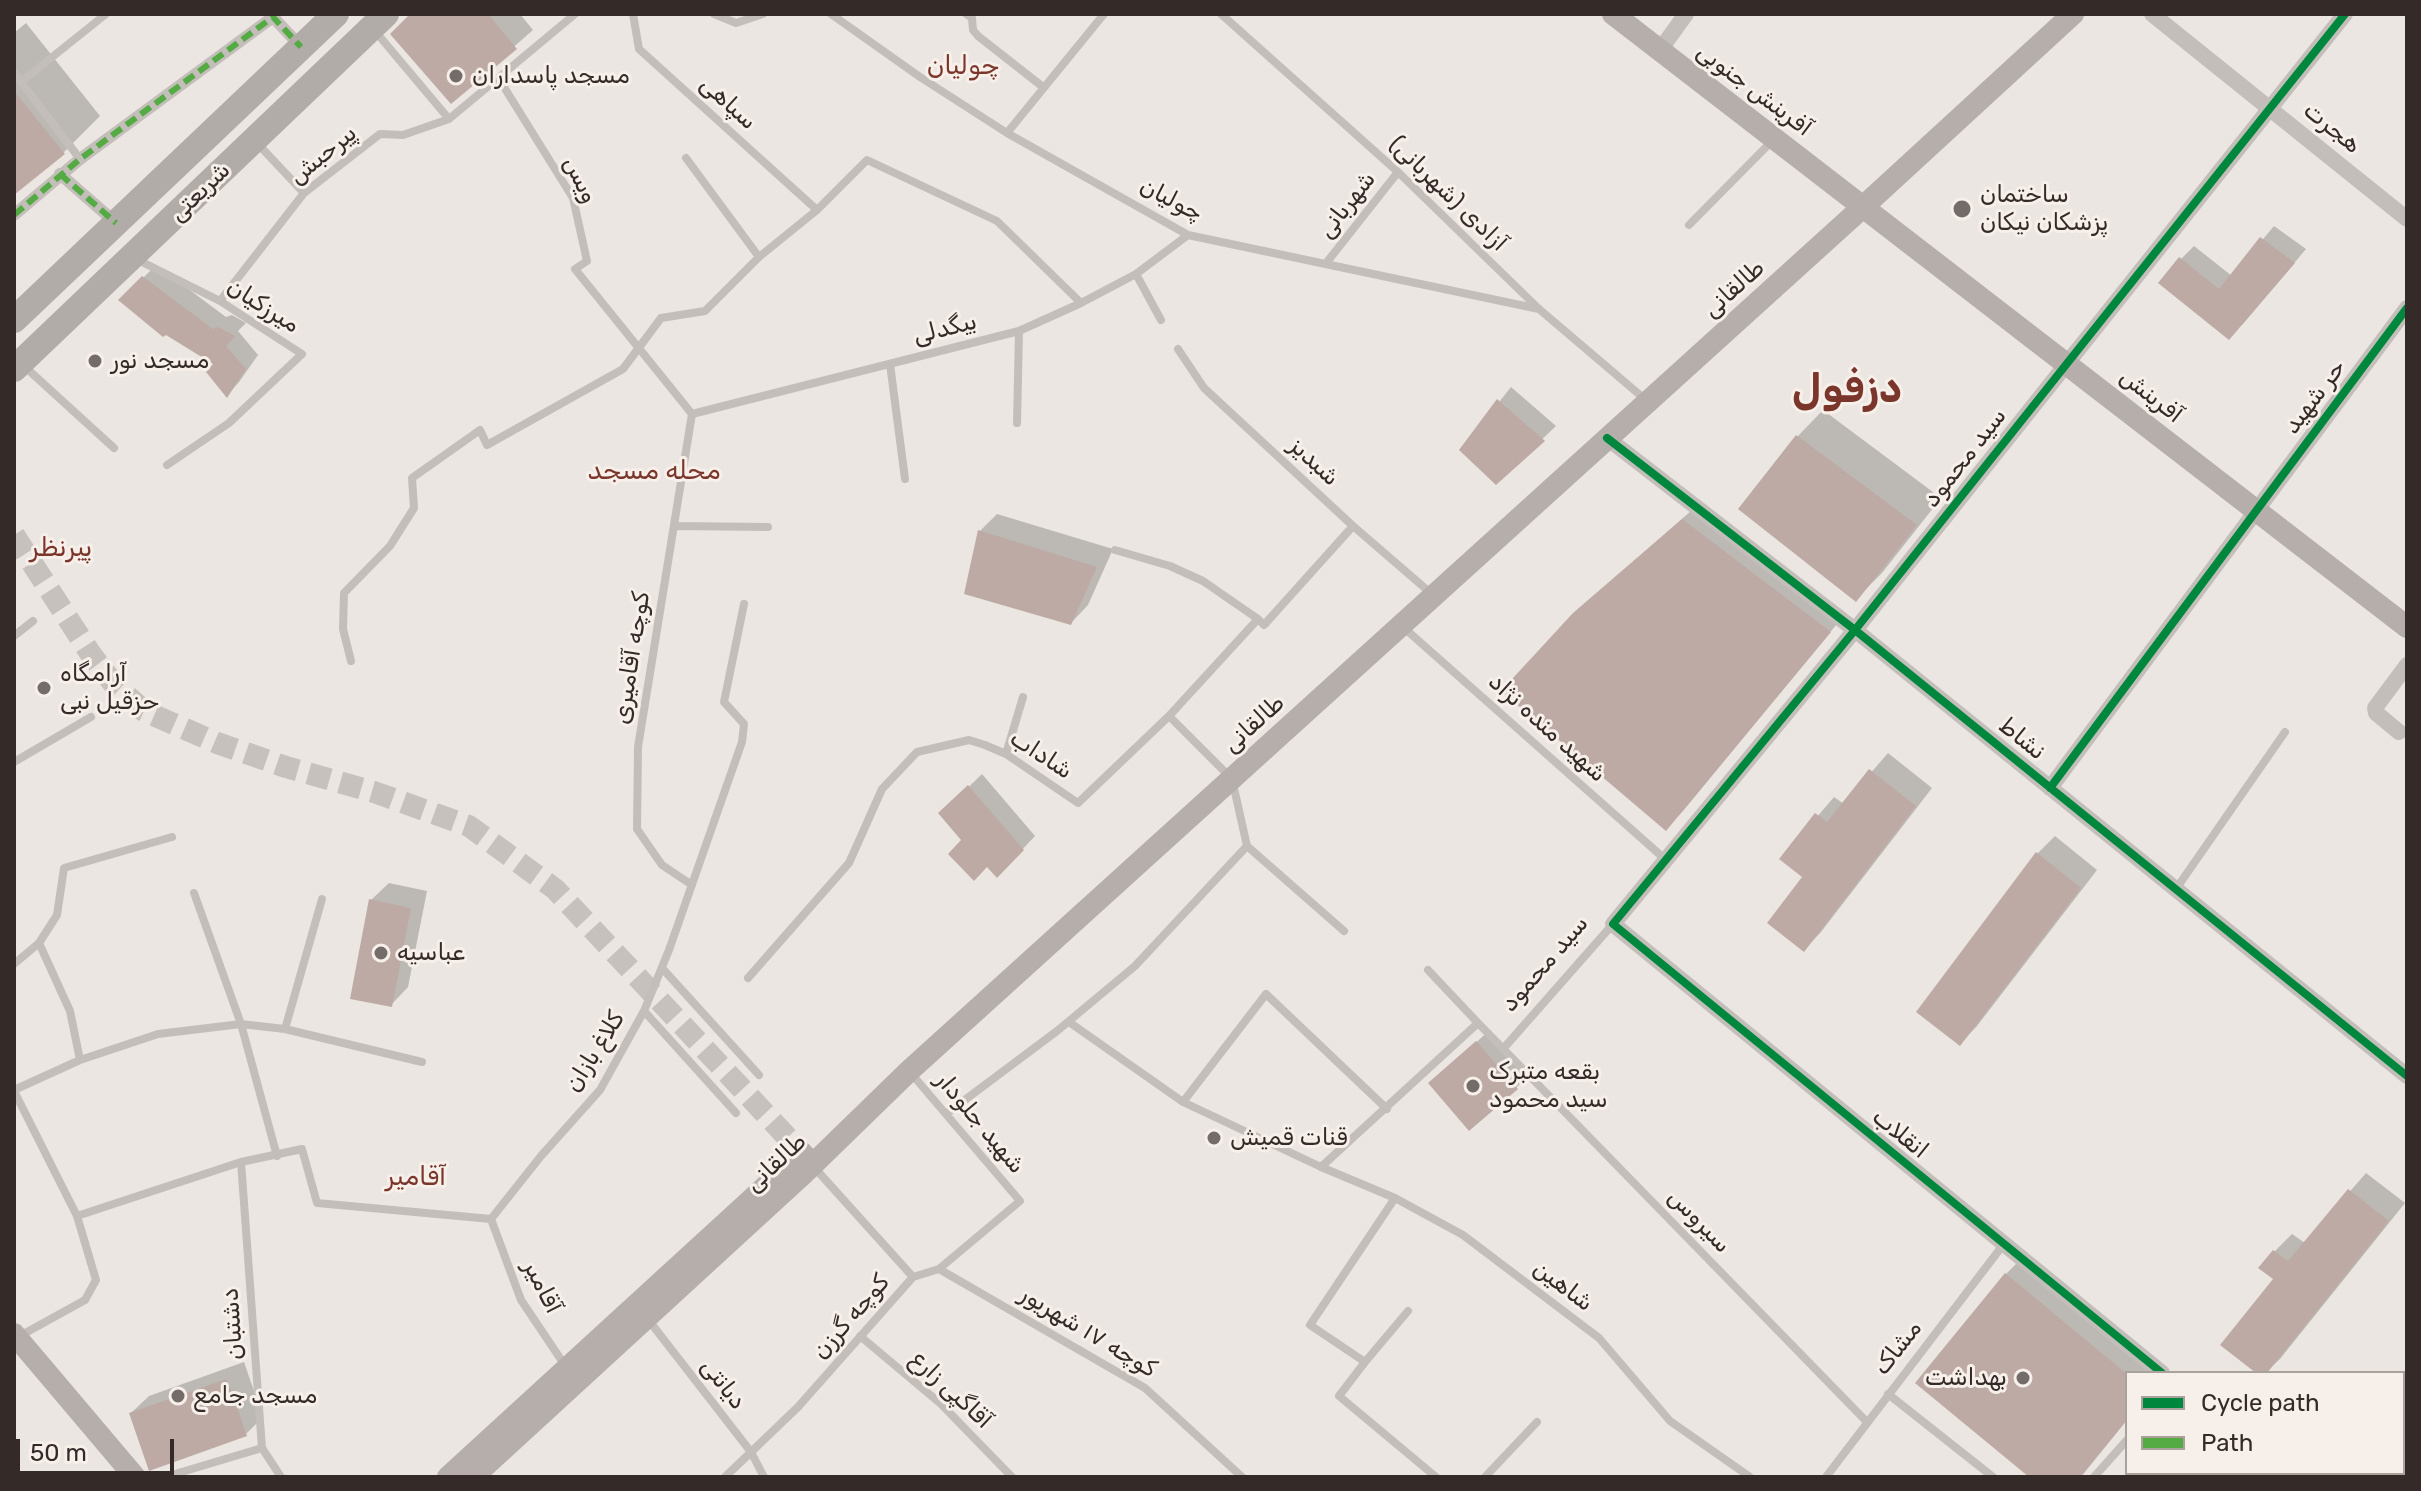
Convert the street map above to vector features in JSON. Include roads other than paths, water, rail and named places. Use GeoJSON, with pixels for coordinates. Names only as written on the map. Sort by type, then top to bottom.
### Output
{"type":"FeatureCollection","features":[{"type":"Feature","properties":{"kind":"main road","name":"شریعتی"},"geometry":{"type":"LineString","coordinates":[[19,311],[336,14]]}},
{"type":"Feature","properties":{"kind":"main road","name":"آفرینش جنوبی"},"geometry":{"type":"LineString","coordinates":[[1613,14],[1864,206]]}},
{"type":"Feature","properties":{"kind":"main road","name":"طالقانی"},"geometry":{"type":"LineString","coordinates":[[448,1477],[567,1368],[909,1071],[2073,14]]}},
{"type":"Feature","properties":{"kind":"main road","name":"شریعتی"},"geometry":{"type":"LineString","coordinates":[[17,366],[379,21]]}},
{"type":"Feature","properties":{"kind":"main road","name":"آفرینش"},"geometry":{"type":"LineString","coordinates":[[1864,206],[2407,627]]}},
{"type":"Feature","properties":{"kind":"main road","name":"طالقانی"},"geometry":{"type":"LineString","coordinates":[[473,1477],[647,1318],[807,1159]]}},
{"type":"Feature","properties":{"kind":"main road"},"geometry":{"type":"LineString","coordinates":[[15,1336],[135,1477]]}},
{"type":"Feature","properties":{"kind":"street"},"geometry":{"type":"LineString","coordinates":[[1660,50],[1686,14]]}},
{"type":"Feature","properties":{"kind":"street","name":"هجرت"},"geometry":{"type":"LineString","coordinates":[[2152,14],[2407,219]]}},
{"type":"Feature","properties":{"kind":"street","name":"سید محمود"},"geometry":{"type":"LineString","coordinates":[[1613,924],[1855,630],[2345,14]]}},
{"type":"Feature","properties":{"kind":"street"},"geometry":{"type":"LineString","coordinates":[[14,215],[60,174],[273,17],[301,47]]}},
{"type":"Feature","properties":{"kind":"street"},"geometry":{"type":"LineString","coordinates":[[60,174],[116,223]]}},
{"type":"Feature","properties":{"kind":"street","name":"حر شهید"},"geometry":{"type":"LineString","coordinates":[[2050,788],[2407,308]]}},
{"type":"Feature","properties":{"kind":"street","name":"نشاط"},"geometry":{"type":"LineString","coordinates":[[1607,438],[1855,630],[2407,1076]]}},
{"type":"Feature","properties":{"kind":"street"},"geometry":{"type":"LineString","coordinates":[[2399,732],[2376,713],[2375,708],[2407,665]]}},
{"type":"Feature","properties":{"kind":"street","name":"انقلاب"},"geometry":{"type":"LineString","coordinates":[[1613,924],[2160,1371]]}},
{"type":"Feature","properties":{"kind":"lane"},"geometry":{"type":"LineString","coordinates":[[21,82],[106,14]]}},
{"type":"Feature","properties":{"kind":"lane"},"geometry":{"type":"LineString","coordinates":[[379,21],[449,119],[575,14]]}},
{"type":"Feature","properties":{"kind":"lane","name":"سپاهی"},"geometry":{"type":"LineString","coordinates":[[633,14],[639,49],[817,210]]}},
{"type":"Feature","properties":{"kind":"lane"},"geometry":{"type":"LineString","coordinates":[[714,14],[736,23],[763,14]]}},
{"type":"Feature","properties":{"kind":"lane","name":"چولیان"},"geometry":{"type":"LineString","coordinates":[[831,14],[1007,133],[1188,235],[1539,309]]}},
{"type":"Feature","properties":{"kind":"lane"},"geometry":{"type":"LineString","coordinates":[[966,14],[972,18],[973,30],[978,36],[1043,87]]}},
{"type":"Feature","properties":{"kind":"lane"},"geometry":{"type":"LineString","coordinates":[[1007,133],[1104,14]]}},
{"type":"Feature","properties":{"kind":"lane","name":"آزادی (شهربانی)"},"geometry":{"type":"LineString","coordinates":[[1222,14],[1398,172],[1539,309],[1647,401]]}},
{"type":"Feature","properties":{"kind":"lane"},"geometry":{"type":"LineString","coordinates":[[14,73],[80,159]]}},
{"type":"Feature","properties":{"kind":"lane","name":"ویس"},"geometry":{"type":"LineString","coordinates":[[499,79],[573,198],[587,261],[575,269],[637,347]]}},
{"type":"Feature","properties":{"kind":"lane","name":"پیرحبش"},"geometry":{"type":"LineString","coordinates":[[220,301],[304,193],[380,134],[403,135],[449,119]]}},
{"type":"Feature","properties":{"kind":"lane"},"geometry":{"type":"LineString","coordinates":[[1689,225],[1775,138]]}},
{"type":"Feature","properties":{"kind":"lane"},"geometry":{"type":"LineString","coordinates":[[254,140],[304,193]]}},
{"type":"Feature","properties":{"kind":"lane"},"geometry":{"type":"LineString","coordinates":[[686,158],[759,257]]}},
{"type":"Feature","properties":{"kind":"lane"},"geometry":{"type":"LineString","coordinates":[[351,661],[343,629],[344,593],[390,546],[414,508],[412,478],[480,430],[487,445],[623,369],[661,318],[705,311],[759,257],[817,210],[867,160],[997,221],[1081,303]]}},
{"type":"Feature","properties":{"kind":"lane","name":"شهربانی"},"geometry":{"type":"LineString","coordinates":[[1327,262],[1398,172]]}},
{"type":"Feature","properties":{"kind":"lane","name":"بیگدلی"},"geometry":{"type":"LineString","coordinates":[[692,414],[1019,331],[1136,274],[1188,235]]}},
{"type":"Feature","properties":{"kind":"lane","name":"میرزکیان"},"geometry":{"type":"LineString","coordinates":[[132,257],[220,301],[302,354],[229,423],[167,465]]}},
{"type":"Feature","properties":{"kind":"lane"},"geometry":{"type":"LineString","coordinates":[[1136,274],[1161,320]]}},
{"type":"Feature","properties":{"kind":"lane"},"geometry":{"type":"LineString","coordinates":[[1017,423],[1019,331]]}},
{"type":"Feature","properties":{"kind":"lane"},"geometry":{"type":"LineString","coordinates":[[637,347],[692,414]]}},
{"type":"Feature","properties":{"kind":"lane","name":"شبدیز"},"geometry":{"type":"LineString","coordinates":[[1178,349],[1204,388],[1353,526],[1434,595]]}},
{"type":"Feature","properties":{"kind":"lane"},"geometry":{"type":"LineString","coordinates":[[890,364],[905,479]]}},
{"type":"Feature","properties":{"kind":"lane"},"geometry":{"type":"LineString","coordinates":[[17,366],[114,448]]}},
{"type":"Feature","properties":{"kind":"lane","name":"کوچه آقامیری"},"geometry":{"type":"LineString","coordinates":[[692,414],[638,747],[637,829],[662,865],[692,885]]}},
{"type":"Feature","properties":{"kind":"lane"},"geometry":{"type":"LineString","coordinates":[[674,526],[768,527]]}},
{"type":"Feature","properties":{"kind":"lane","name":"شاداب"},"geometry":{"type":"LineString","coordinates":[[748,978],[849,863],[882,789],[917,752],[969,740],[1006,754],[1078,803],[1169,716],[1258,619],[1264,625],[1353,526]]}},
{"type":"Feature","properties":{"kind":"lane"},"geometry":{"type":"LineString","coordinates":[[1115,550],[1170,566],[1203,581],[1258,619]]}},
{"type":"Feature","properties":{"kind":"lane"},"geometry":{"type":"LineString","coordinates":[[644,1011],[742,742],[744,724],[724,702],[744,604]]}},
{"type":"Feature","properties":{"kind":"lane"},"geometry":{"type":"LineString","coordinates":[[14,636],[33,621]]}},
{"type":"Feature","properties":{"kind":"lane","name":"شهید منده نژاد"},"geometry":{"type":"LineString","coordinates":[[1401,626],[1666,860]]}},
{"type":"Feature","properties":{"kind":"lane"},"geometry":{"type":"LineString","coordinates":[[1006,754],[1023,697]]}},
{"type":"Feature","properties":{"kind":"lane"},"geometry":{"type":"LineString","coordinates":[[1169,716],[1232,779],[1247,846],[1344,931]]}},
{"type":"Feature","properties":{"kind":"lane"},"geometry":{"type":"LineString","coordinates":[[14,762],[91,717]]}},
{"type":"Feature","properties":{"kind":"lane"},"geometry":{"type":"LineString","coordinates":[[2176,890],[2285,732]]}},
{"type":"Feature","properties":{"kind":"lane"},"geometry":{"type":"LineString","coordinates":[[14,964],[39,943],[57,915],[64,868],[172,837]]}},
{"type":"Feature","properties":{"kind":"lane"},"geometry":{"type":"LineString","coordinates":[[946,1114],[1069,1022],[1135,966],[1247,846]]}},
{"type":"Feature","properties":{"kind":"lane"},"geometry":{"type":"LineString","coordinates":[[194,893],[241,1024],[277,1156]]}},
{"type":"Feature","properties":{"kind":"lane"},"geometry":{"type":"LineString","coordinates":[[285,1029],[322,899]]}},
{"type":"Feature","properties":{"kind":"lane","name":"سید محمود"},"geometry":{"type":"LineString","coordinates":[[1503,1049],[1613,924]]}},
{"type":"Feature","properties":{"kind":"lane"},"geometry":{"type":"LineString","coordinates":[[39,943],[70,1011],[80,1060]]}},
{"type":"Feature","properties":{"kind":"lane"},"geometry":{"type":"LineString","coordinates":[[662,968],[759,1075]]}},
{"type":"Feature","properties":{"kind":"lane","name":"سیروس"},"geometry":{"type":"LineString","coordinates":[[1428,970],[1866,1421]]}},
{"type":"Feature","properties":{"kind":"lane"},"geometry":{"type":"LineString","coordinates":[[1183,1102],[1266,994],[1387,1109]]}},
{"type":"Feature","properties":{"kind":"lane","name":"کلاغ بازان"},"geometry":{"type":"LineString","coordinates":[[491,1219],[541,1156],[600,1090],[644,1011],[736,1113]]}},
{"type":"Feature","properties":{"kind":"lane","name":"شاهین"},"geometry":{"type":"LineString","coordinates":[[1069,1022],[1183,1102],[1395,1198],[1463,1235],[1599,1338],[1670,1421],[1750,1477]]}},
{"type":"Feature","properties":{"kind":"lane"},"geometry":{"type":"LineString","coordinates":[[1321,1167],[1478,1023]]}},
{"type":"Feature","properties":{"kind":"lane"},"geometry":{"type":"LineString","coordinates":[[15,1336],[85,1300],[96,1280],[77,1216],[14,1090],[80,1060],[158,1034],[241,1024],[285,1029],[422,1062]]}},
{"type":"Feature","properties":{"kind":"lane","name":"شهید جلودار"},"geometry":{"type":"LineString","coordinates":[[909,1071],[1020,1201]]}},
{"type":"Feature","properties":{"kind":"lane"},"geometry":{"type":"LineString","coordinates":[[77,1216],[241,1162],[302,1149],[317,1203],[491,1219]]}},
{"type":"Feature","properties":{"kind":"lane"},"geometry":{"type":"LineString","coordinates":[[807,1159],[913,1277]]}},
{"type":"Feature","properties":{"kind":"lane","name":"دشتبان"},"geometry":{"type":"LineString","coordinates":[[241,1162],[262,1448],[281,1477]]}},
{"type":"Feature","properties":{"kind":"lane"},"geometry":{"type":"LineString","coordinates":[[1365,1362],[1310,1325],[1395,1198]]}},
{"type":"Feature","properties":{"kind":"lane","name":"کوچه گرزن"},"geometry":{"type":"LineString","coordinates":[[725,1477],[798,1407],[913,1277],[939,1269],[1020,1201]]}},
{"type":"Feature","properties":{"kind":"lane","name":"آقامیر"},"geometry":{"type":"LineString","coordinates":[[491,1219],[521,1300],[567,1368]]}},
{"type":"Feature","properties":{"kind":"lane","name":"مشاک"},"geometry":{"type":"LineString","coordinates":[[1826,1477],[2003,1245]]}},
{"type":"Feature","properties":{"kind":"lane","name":"کوچه ۱۷ شهریور"},"geometry":{"type":"LineString","coordinates":[[939,1269],[1145,1388],[1242,1477]]}},
{"type":"Feature","properties":{"kind":"lane"},"geometry":{"type":"LineString","coordinates":[[1408,1311],[1339,1396],[1436,1477]]}},
{"type":"Feature","properties":{"kind":"lane","name":"دیانتی"},"geometry":{"type":"LineString","coordinates":[[647,1318],[751,1452],[764,1477]]}},
{"type":"Feature","properties":{"kind":"lane","name":"آقاگپی زارع"},"geometry":{"type":"LineString","coordinates":[[860,1336],[941,1404],[1012,1477]]}},
{"type":"Feature","properties":{"kind":"lane"},"geometry":{"type":"LineString","coordinates":[[1888,1394],[1993,1477]]}},
{"type":"Feature","properties":{"kind":"lane"},"geometry":{"type":"LineString","coordinates":[[1485,1477],[1537,1422]]}},
{"type":"Feature","properties":{"kind":"lane"},"geometry":{"type":"LineString","coordinates":[[2094,1477],[2125,1442]]}},
{"type":"Feature","properties":{"kind":"lane"},"geometry":{"type":"LineString","coordinates":[[165,1477],[262,1448]]}},
{"type":"Feature","properties":{"kind":"tunnel"},"geometry":{"type":"LineString","coordinates":[[14,535],[90,653],[113,683],[144,711],[217,743],[374,792],[469,826],[555,889],[802,1153]]}},
{"type":"Feature","properties":{"kind":"place","name":"مسجد پاسداران"},"geometry":{"type":"Point","coordinates":[456,76]}},
{"type":"Feature","properties":{"kind":"place","name":"ساختمان پزشکان نیکان"},"geometry":{"type":"Point","coordinates":[1962,209]}},
{"type":"Feature","properties":{"kind":"place","name":"مسجد نور"},"geometry":{"type":"Point","coordinates":[95,361]}},
{"type":"Feature","properties":{"kind":"place","name":"آرامگاه حزقیل نبی"},"geometry":{"type":"Point","coordinates":[44,688]}},
{"type":"Feature","properties":{"kind":"place","name":"عباسیه"},"geometry":{"type":"Point","coordinates":[381,953]}},
{"type":"Feature","properties":{"kind":"place","name":"بقعه متبرک سید محمود"},"geometry":{"type":"Point","coordinates":[1473,1086]}},
{"type":"Feature","properties":{"kind":"place","name":"قنات قمیش"},"geometry":{"type":"Point","coordinates":[1214,1138]}},
{"type":"Feature","properties":{"kind":"place","name":"بهداشت"},"geometry":{"type":"Point","coordinates":[2023,1378]}},
{"type":"Feature","properties":{"kind":"place","name":"مسجد جامع"},"geometry":{"type":"Point","coordinates":[178,1396]}},
{"type":"Feature","properties":{"kind":"district","name":"چولیان"},"geometry":{"type":"Point","coordinates":[963,66]}},
{"type":"Feature","properties":{"kind":"district","name":"دزفول"},"geometry":{"type":"Point","coordinates":[1847,390]}},
{"type":"Feature","properties":{"kind":"district","name":"محله مسجد"},"geometry":{"type":"Point","coordinates":[654,471]}},
{"type":"Feature","properties":{"kind":"district","name":"پیرنظر"},"geometry":{"type":"Point","coordinates":[61,548]}},
{"type":"Feature","properties":{"kind":"district","name":"آقامیر"},"geometry":{"type":"Point","coordinates":[416,1177]}}]}
